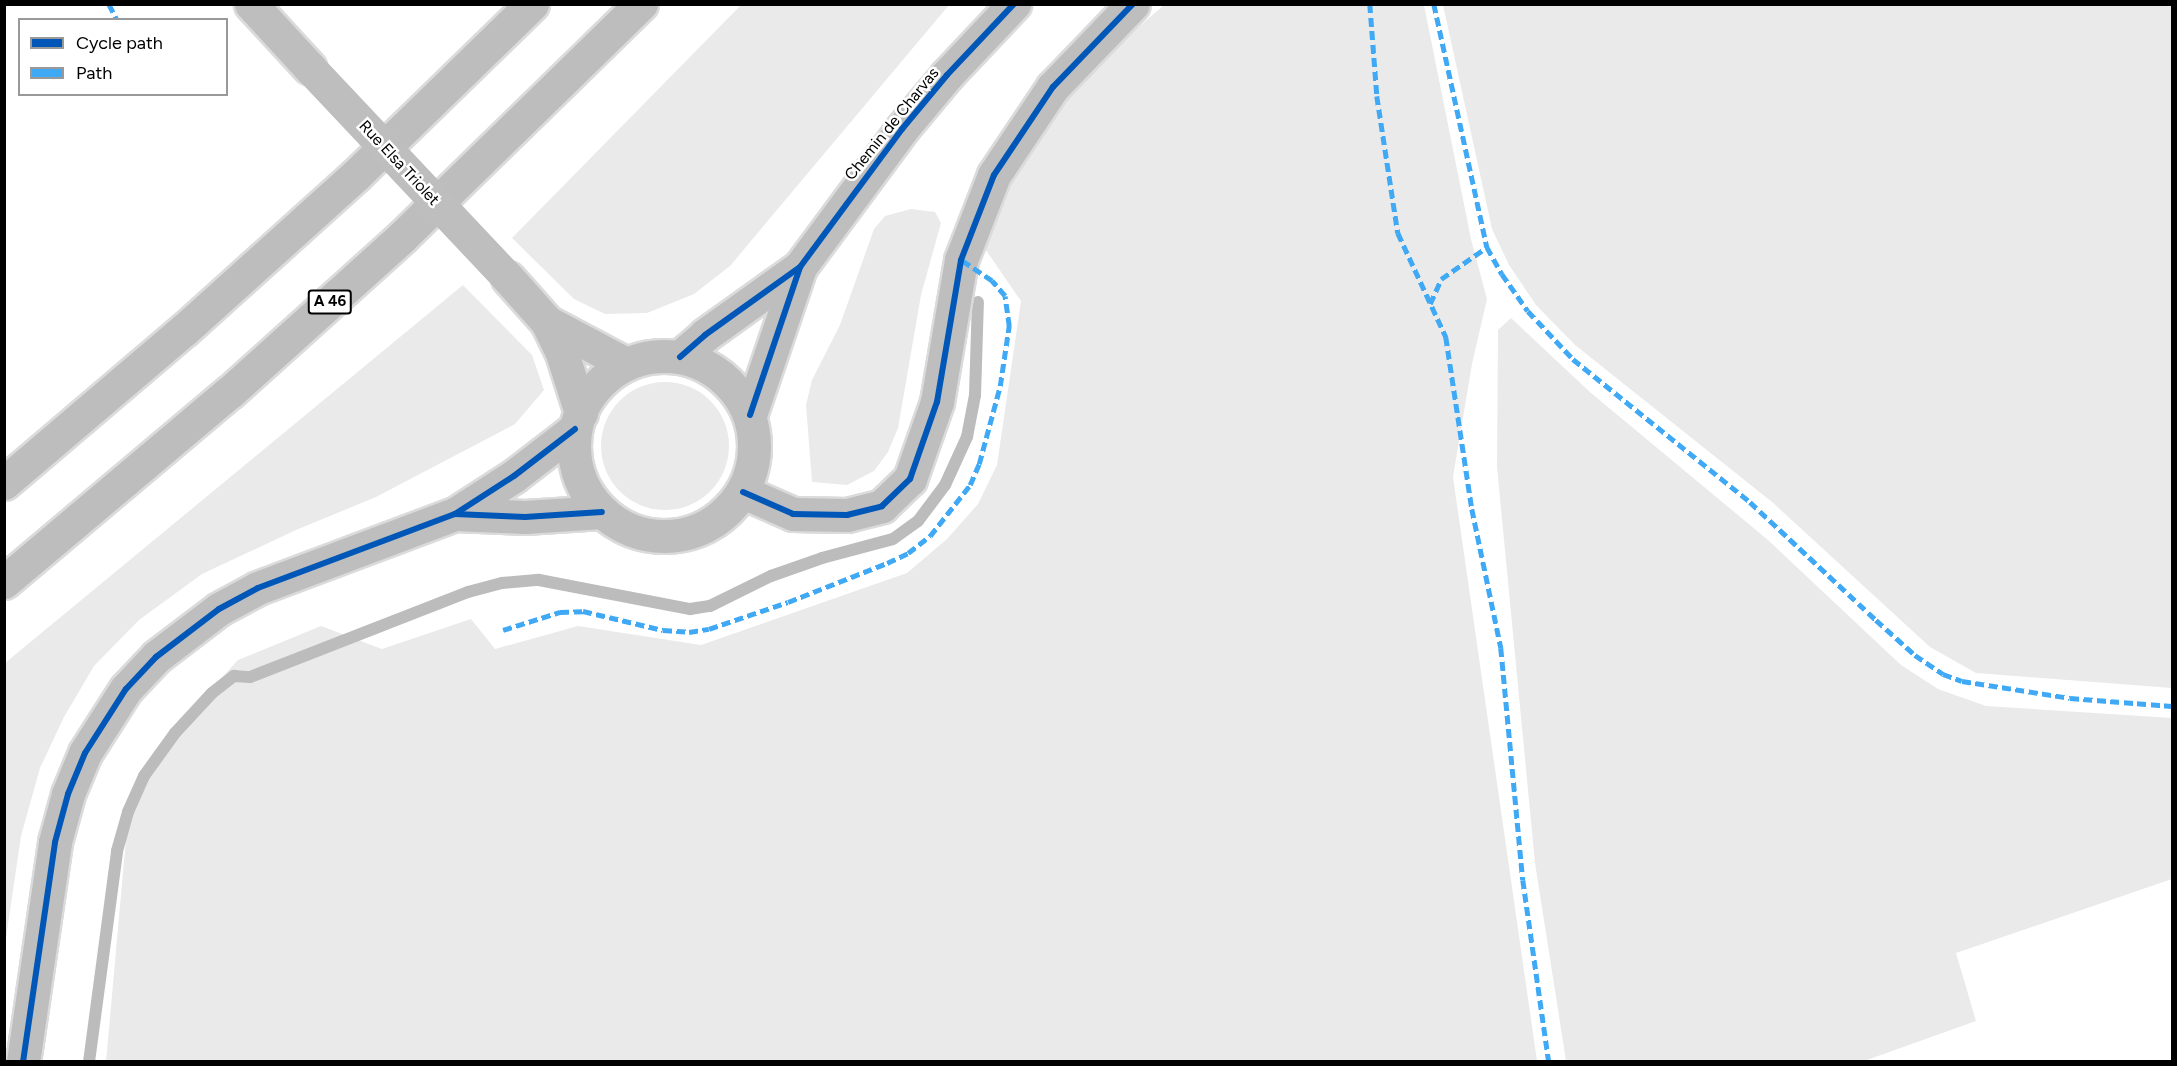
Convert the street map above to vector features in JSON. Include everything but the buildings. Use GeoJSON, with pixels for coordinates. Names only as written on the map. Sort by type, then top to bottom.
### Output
{"type":"FeatureCollection","features":[{"type":"Feature","properties":{"kind":"highway"},"geometry":{"type":"LineString","coordinates":[[4,483],[184,330],[355,176],[532,4]]}},
{"type":"Feature","properties":{"kind":"highway","name":"A 46"},"geometry":{"type":"LineString","coordinates":[[4,582],[230,392],[402,237],[641,4]]}},
{"type":"Feature","properties":{"kind":"street","name":"Rue Elsa Triolet"},"geometry":{"type":"LineString","coordinates":[[251,4],[547,322],[562,353],[578,421]]}},
{"type":"Feature","properties":{"kind":"street","name":"Chemin de Charvas"},"geometry":{"type":"LineString","coordinates":[[680,357],[705,335],[800,267],[903,129],[947,75],[1014,4]]}},
{"type":"Feature","properties":{"kind":"street"},"geometry":{"type":"LineString","coordinates":[[743,492],[793,514],[847,515],[882,506],[910,479],[937,402],[961,260],[993,175],[1053,87],[1133,4]]}},
{"type":"Feature","properties":{"kind":"street","name":"Chemin de Charvas"},"geometry":{"type":"LineString","coordinates":[[750,415],[800,267]]}},
{"type":"Feature","properties":{"kind":"street","name":"Rue Elsa Triolet"},"geometry":{"type":"LineString","coordinates":[[547,322],[626,364]]}},
{"type":"Feature","properties":{"kind":"street"},"geometry":{"type":"LineString","coordinates":[[652,356],[680,357],[706,366],[729,381],[750,415],[754,454],[743,492],[722,516],[693,532],[660,537],[629,530],[602,512],[582,486],[573,462],[578,421],[585,402],[603,379],[626,364],[652,356]]}},
{"type":"Feature","properties":{"kind":"street"},"geometry":{"type":"LineString","coordinates":[[23,1062],[42,917],[60,822],[85,753],[126,689],[156,657],[183,634],[219,609],[249,593],[455,514],[514,476],[578,421]]}},
{"type":"Feature","properties":{"kind":"street"},"geometry":{"type":"LineString","coordinates":[[455,514],[525,517],[602,512]]}},
{"type":"Feature","properties":{"kind":"shaded area"},"geometry":{"type":"Polygon","coordinates":[[[742,4],[949,5],[730,266],[694,294],[647,313],[605,314],[574,299],[512,238],[742,4]]]}},
{"type":"Feature","properties":{"kind":"shaded area"},"geometry":{"type":"Polygon","coordinates":[[[1164,5],[1424,5],[1471,239],[1487,299],[1472,364],[1453,477],[1537,1061],[106,1062],[126,839],[144,782],[173,730],[238,660],[321,626],[382,649],[471,619],[495,649],[578,626],[701,645],[907,573],[947,539],[978,504],[997,465],[1021,301],[979,240],[1014,160],[1048,114],[1100,60],[1164,5]]]}},
{"type":"Feature","properties":{"kind":"shaded area"},"geometry":{"type":"Polygon","coordinates":[[[1443,5],[2172,5],[2172,688],[1976,673],[1930,647],[1772,502],[1575,345],[1536,305],[1509,265],[1492,229],[1443,5]]]}},
{"type":"Feature","properties":{"kind":"shaded area"},"geometry":{"type":"Polygon","coordinates":[[[911,209],[935,212],[941,223],[921,295],[898,428],[888,452],[874,471],[847,485],[812,482],[806,405],[812,380],[840,325],[874,229],[885,216],[911,209]]]}},
{"type":"Feature","properties":{"kind":"shaded area"},"geometry":{"type":"Polygon","coordinates":[[[463,285],[532,355],[544,390],[515,424],[376,497],[296,530],[202,574],[139,620],[94,666],[64,717],[40,768],[21,836],[5,945],[5,663],[463,285]]]}},
{"type":"Feature","properties":{"kind":"shaded area"},"geometry":{"type":"Polygon","coordinates":[[[1511,318],[1591,393],[1768,540],[1901,665],[1938,689],[1986,706],[2172,718],[2172,879],[1956,953],[1976,1021],[1864,1061],[1566,1061],[1535,863],[1497,467],[1498,330],[1511,318]]]}},
{"type":"Feature","properties":{"kind":"shaded area"},"geometry":{"type":"Polygon","coordinates":[[[665,382],[689,387],[710,401],[724,422],[729,446],[724,470],[710,491],[689,505],[665,510],[641,505],[620,491],[606,470],[601,446],[606,422],[620,401],[641,387],[665,382]]]}},
{"type":"Feature","properties":{"kind":"waterway"},"geometry":{"type":"LineString","coordinates":[[89,1062],[117,851],[128,812],[144,776],[175,733],[212,693],[234,676],[250,677],[468,592],[502,583],[539,580],[690,609],[710,606],[771,576],[822,558],[893,539],[918,521],[945,485],[967,437],[975,395],[978,302]]}},
{"type":"Feature","properties":{"kind":"marked path"},"geometry":{"type":"LineString","coordinates":[[109,4],[116,18]]}},
{"type":"Feature","properties":{"kind":"marked path"},"geometry":{"type":"LineString","coordinates":[[1370,4],[1377,96],[1398,233],[1446,337],[1472,509],[1501,648],[1523,880],[1549,1062]]}},
{"type":"Feature","properties":{"kind":"marked path"},"geometry":{"type":"LineString","coordinates":[[1434,4],[1487,247],[1502,274],[1528,311],[1573,359],[1750,502],[1915,655],[1943,674],[1962,681],[2070,698],[2172,706]]}},
{"type":"Feature","properties":{"kind":"marked path"},"geometry":{"type":"LineString","coordinates":[[1430,304],[1441,279],[1487,247]]}},
{"type":"Feature","properties":{"kind":"marked path"},"geometry":{"type":"LineString","coordinates":[[503,630],[560,612],[583,611],[663,630],[689,632],[709,629],[788,602],[887,563],[908,553],[930,536],[970,485],[979,464],[1000,386],[1009,326],[1005,296],[992,281],[961,260]]}},
{"type":"Feature","properties":{"kind":"cycle path"},"geometry":{"type":"LineString","coordinates":[[750,415],[800,267],[902,129],[947,75],[1014,4]]}},
{"type":"Feature","properties":{"kind":"cycle path"},"geometry":{"type":"LineString","coordinates":[[743,492],[793,514],[847,515],[882,506],[910,479],[937,402],[961,260],[994,175],[1053,87],[1133,4]]}},
{"type":"Feature","properties":{"kind":"cycle path"},"geometry":{"type":"LineString","coordinates":[[680,357],[705,335],[800,267]]}},
{"type":"Feature","properties":{"kind":"cycle path"},"geometry":{"type":"LineString","coordinates":[[23,1062],[55,842],[68,794],[85,753],[126,689],[156,657],[219,609],[258,588],[455,514],[514,476],[575,429]]}},
{"type":"Feature","properties":{"kind":"cycle path"},"geometry":{"type":"LineString","coordinates":[[455,514],[525,517],[602,512]]}}]}
